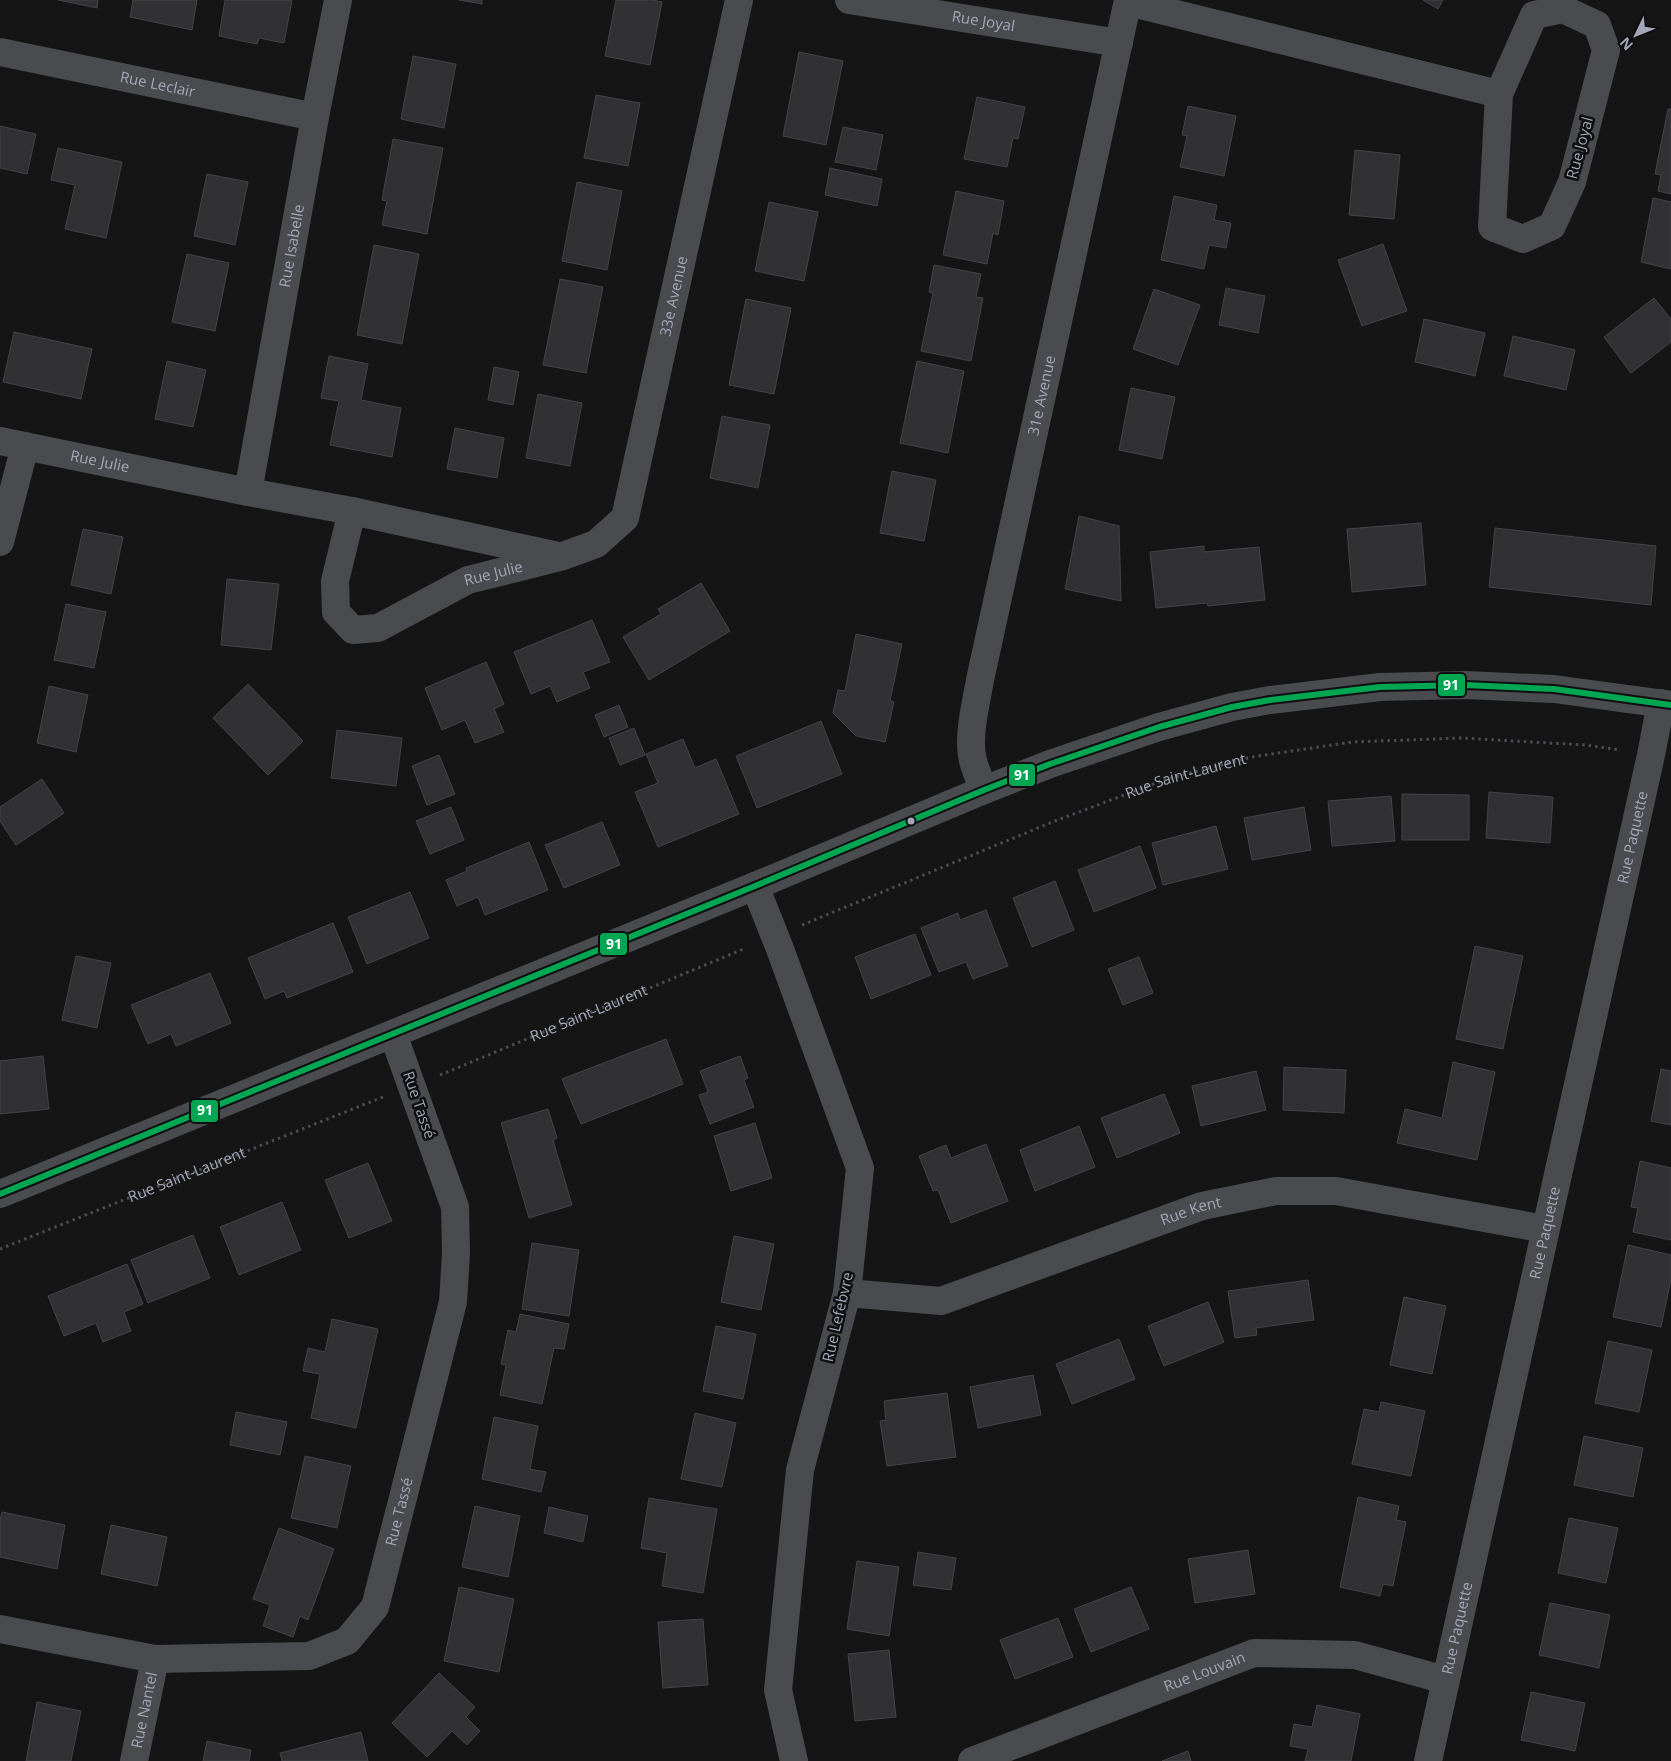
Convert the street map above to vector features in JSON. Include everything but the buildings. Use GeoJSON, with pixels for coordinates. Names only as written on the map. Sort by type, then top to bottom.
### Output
{"type":"FeatureCollection","features":[{"type":"Feature","properties":{"kind":"street","name":"Rue Isabelle"},"geometry":{"type":"LineString","coordinates":[[248,492],[315,116],[338,0]]}},
{"type":"Feature","properties":{"kind":"street","name":"33e Avenue"},"geometry":{"type":"LineString","coordinates":[[560,557],[596,544],[625,518],[739,0]]}},
{"type":"Feature","properties":{"kind":"street","name":"Rue Joyal"},"geometry":{"type":"LineString","coordinates":[[849,0],[1119,43]]}},
{"type":"Feature","properties":{"kind":"street","name":"31e Avenue"},"geometry":{"type":"LineString","coordinates":[[984,790],[971,749],[973,722],[980,680],[1128,1]]}},
{"type":"Feature","properties":{"kind":"street"},"geometry":{"type":"LineString","coordinates":[[1128,1],[1499,94]]}},
{"type":"Feature","properties":{"kind":"street","name":"Rue Joyal"},"geometry":{"type":"LineString","coordinates":[[1563,9],[1597,25],[1606,50],[1572,182],[1552,226],[1523,239],[1492,227],[1499,94],[1534,15],[1563,9]]}},
{"type":"Feature","properties":{"kind":"street","name":"Rue Leclair"},"geometry":{"type":"LineString","coordinates":[[0,52],[315,116]]}},
{"type":"Feature","properties":{"kind":"street","name":"Rue Julie"},"geometry":{"type":"LineString","coordinates":[[0,542],[13,443],[248,492],[352,511],[560,557]]}},
{"type":"Feature","properties":{"kind":"street","name":"Rue Julie"},"geometry":{"type":"LineString","coordinates":[[352,511],[335,581],[336,612],[353,630],[378,628],[468,580],[560,557]]}},
{"type":"Feature","properties":{"kind":"street"},"geometry":{"type":"LineString","coordinates":[[0,1194],[755,886],[984,790],[1050,764],[1159,727],[1232,707],[1310,694],[1380,687],[1466,686],[1562,690],[1666,704]]}},
{"type":"Feature","properties":{"kind":"street","name":"Rue Paquette"},"geometry":{"type":"LineString","coordinates":[[1428,1761],[1651,755],[1666,704]]}},
{"type":"Feature","properties":{"kind":"street","name":"Rue Lefebvre"},"geometry":{"type":"LineString","coordinates":[[755,886],[860,1168],[847,1293],[800,1470],[778,1690],[794,1761]]}},
{"type":"Feature","properties":{"kind":"street","name":"Rue Tassé"},"geometry":{"type":"LineString","coordinates":[[0,1629],[156,1659],[309,1656],[347,1641],[376,1607],[453,1302],[456,1253],[455,1207],[393,1034]]}},
{"type":"Feature","properties":{"kind":"street","name":"Rue Kent"},"geometry":{"type":"LineString","coordinates":[[847,1293],[941,1301],[1202,1206],[1276,1192],[1336,1191],[1545,1229]]}},
{"type":"Feature","properties":{"kind":"street","name":"Rue Louvain"},"geometry":{"type":"LineString","coordinates":[[972,1761],[1254,1653],[1355,1655],[1445,1680]]}},
{"type":"Feature","properties":{"kind":"street","name":"Rue Nantel"},"geometry":{"type":"LineString","coordinates":[[134,1761],[156,1659]]}},
{"type":"Feature","properties":{"kind":"path","name":"Rue Saint-Laurent"},"geometry":{"type":"LineString","coordinates":[[812,921],[1055,821],[1154,783],[1252,757],[1352,742],[1462,738],[1585,745]]}},
{"type":"Feature","properties":{"kind":"path","name":"Rue Saint-Laurent"},"geometry":{"type":"LineString","coordinates":[[444,1073],[734,953]]}},
{"type":"Feature","properties":{"kind":"path","name":"Rue Saint-Laurent"},"geometry":{"type":"LineString","coordinates":[[0,1249],[375,1101]]}},
{"type":"Feature","properties":{"kind":"transit line","name":"91"},"geometry":{"type":"LineString","coordinates":[[0,1194],[755,886],[984,790],[1050,764],[1159,727],[1232,707],[1270,700],[1380,687],[1466,685],[1554,689],[1671,705]]}}]}
